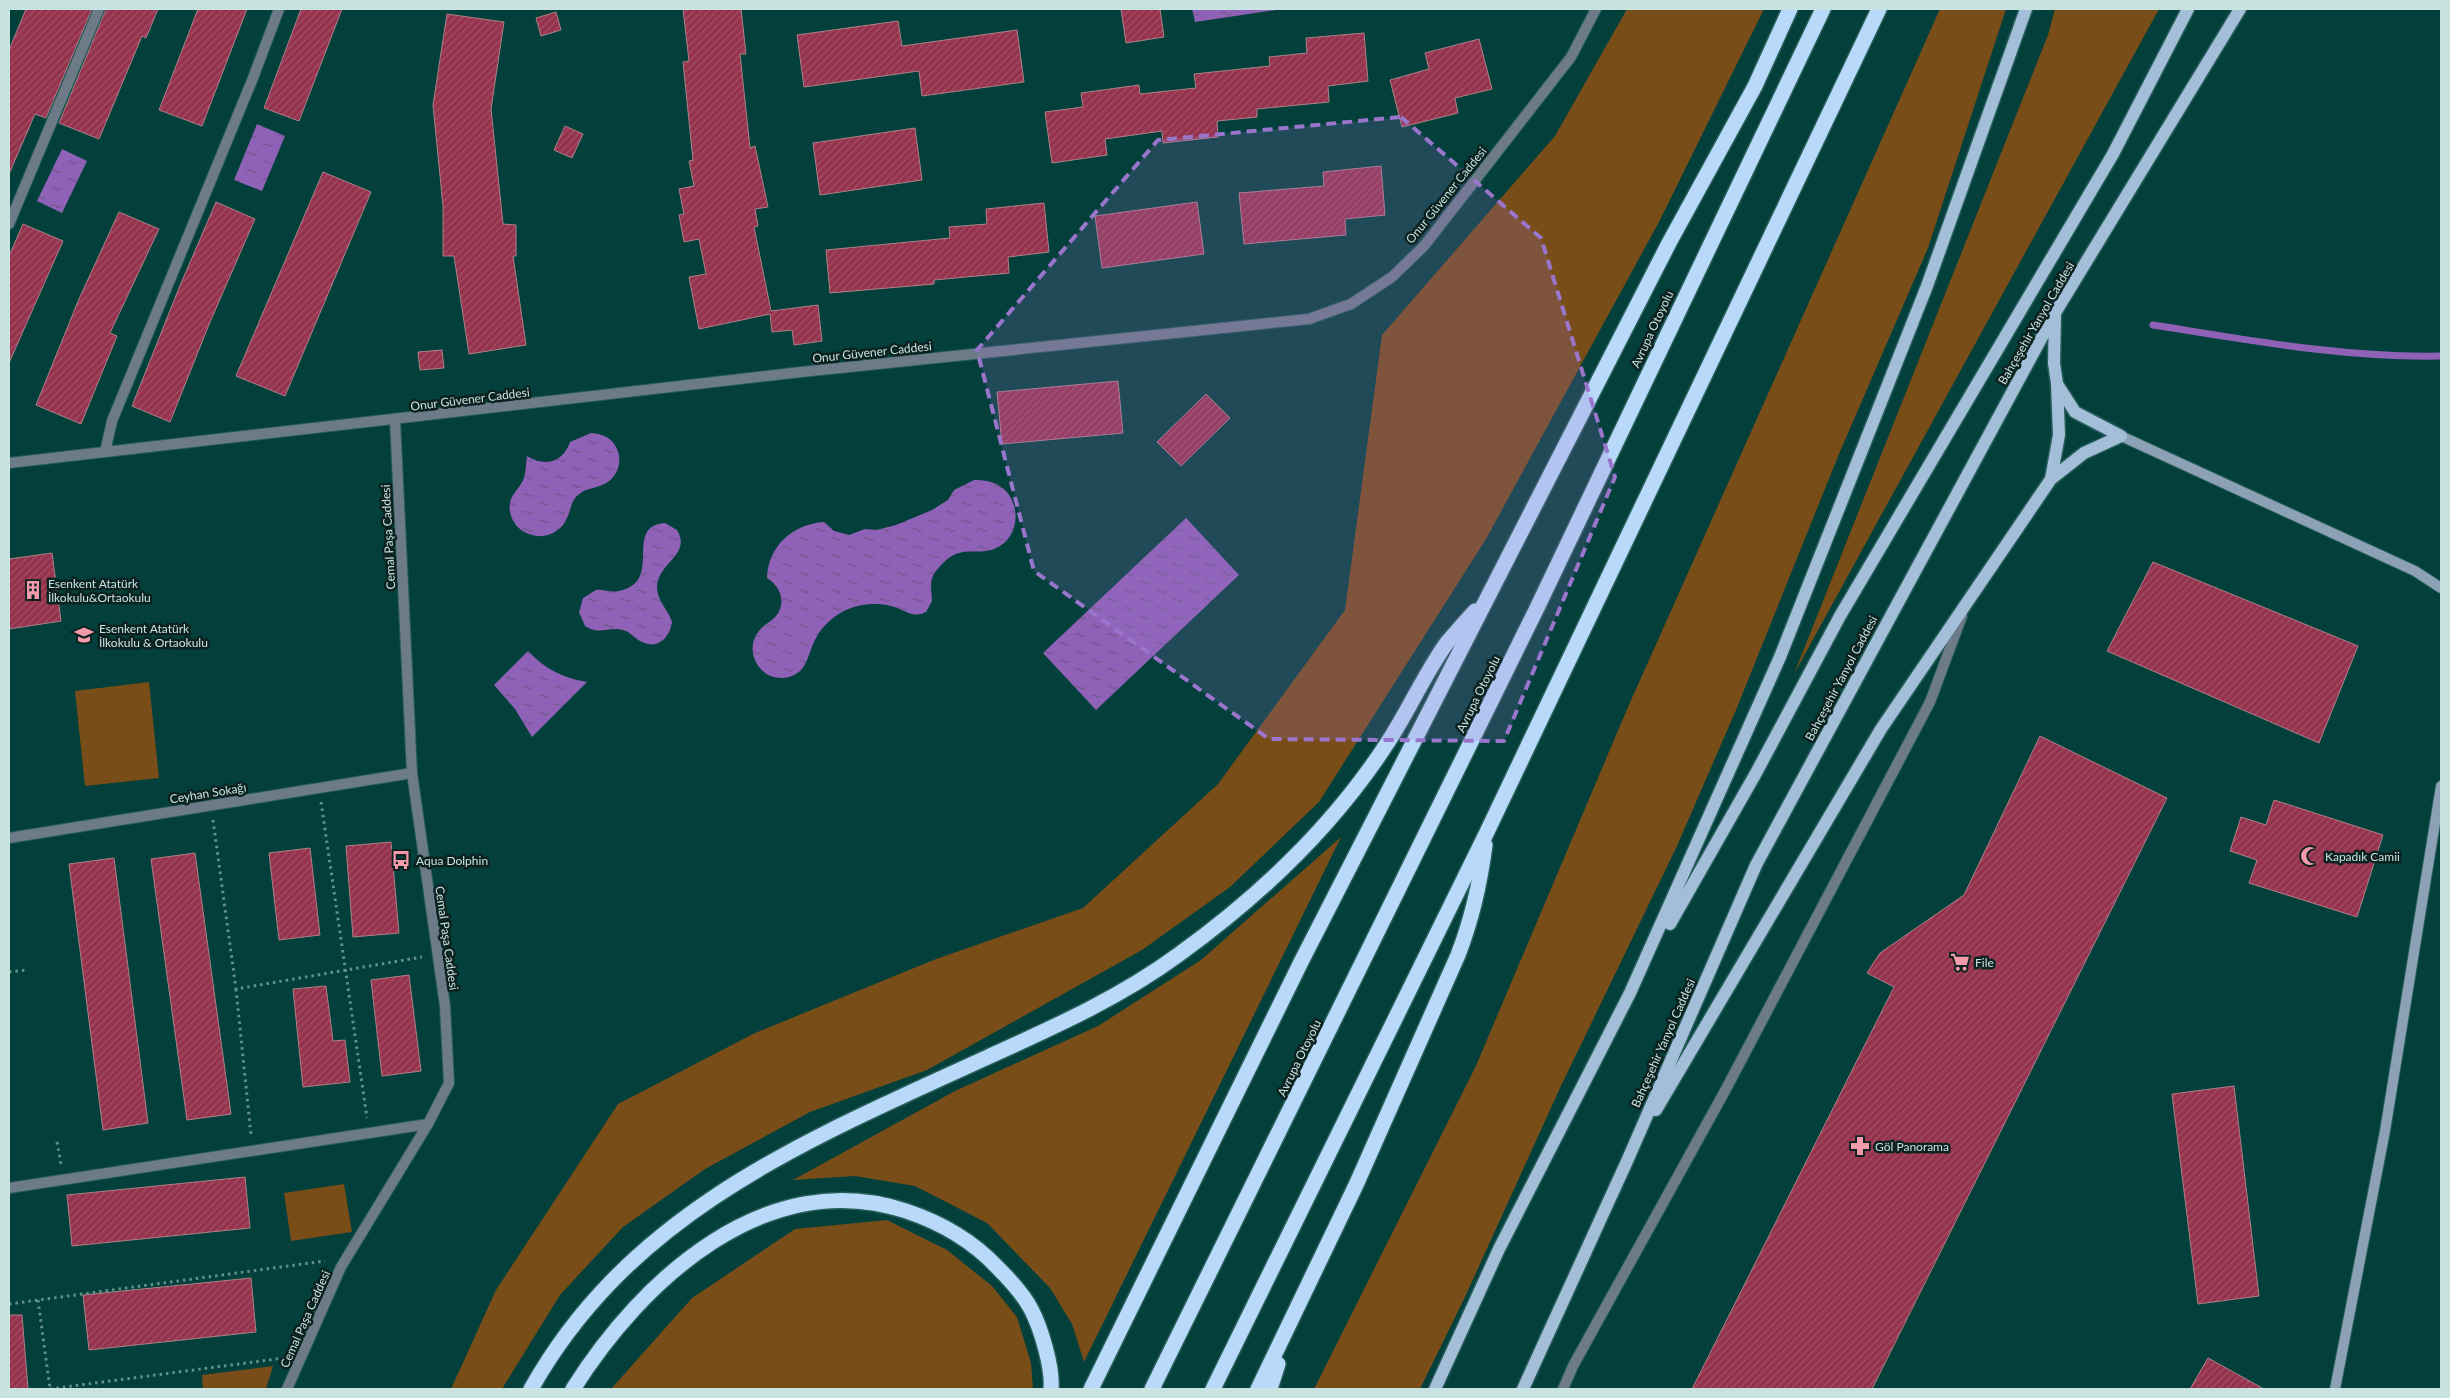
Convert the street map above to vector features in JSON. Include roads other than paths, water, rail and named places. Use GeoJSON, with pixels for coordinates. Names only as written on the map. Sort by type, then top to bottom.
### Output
{"type":"FeatureCollection","features":[{"type":"Feature","properties":{"kind":"highway"},"geometry":{"type":"LineString","coordinates":[[1091,1389],[1301,962],[1669,242],[1755,86],[1790,9]]}},
{"type":"Feature","properties":{"kind":"highway","name":"Avrupa Otoyolu"},"geometry":{"type":"LineString","coordinates":[[1152,1389],[1537,608],[1823,9]]}},
{"type":"Feature","properties":{"kind":"highway"},"geometry":{"type":"LineString","coordinates":[[1213,1389],[1486,834],[1879,9]]}},
{"type":"Feature","properties":{"kind":"highway"},"geometry":{"type":"LineString","coordinates":[[531,1389],[578,1318],[620,1272],[694,1210],[749,1174],[825,1134],[1053,1028],[1111,996],[1175,958],[1270,883],[1313,839],[1355,788],[1388,742],[1446,645],[1490,593]]}},
{"type":"Feature","properties":{"kind":"highway"},"geometry":{"type":"LineString","coordinates":[[1258,1389],[1356,1184],[1458,955],[1469,926],[1480,881],[1486,834]]}},
{"type":"Feature","properties":{"kind":"highway"},"geometry":{"type":"LineString","coordinates":[[573,1389],[592,1360],[618,1327],[680,1266],[712,1242],[746,1222],[791,1206],[839,1199],[884,1204],[914,1213],[944,1225],[984,1254],[1012,1283],[1031,1309],[1045,1347],[1051,1389]]}},
{"type":"Feature","properties":{"kind":"highway"},"geometry":{"type":"LineString","coordinates":[[1270,1389],[1288,1327]]}},
{"type":"Feature","properties":{"kind":"main road"},"geometry":{"type":"LineString","coordinates":[[1630,994],[1783,648],[1927,286],[2026,9]]}},
{"type":"Feature","properties":{"kind":"main road"},"geometry":{"type":"LineString","coordinates":[[1435,1389],[1499,1249],[1630,994],[1756,773],[1840,616],[2114,154],[2188,9]]}},
{"type":"Feature","properties":{"kind":"main road","name":"Bahçeşehir Yanyol Caddesi"},"geometry":{"type":"LineString","coordinates":[[1523,1389],[1628,1159],[1756,866],[2056,312],[2240,9]]}},
{"type":"Feature","properties":{"kind":"main road"},"geometry":{"type":"LineString","coordinates":[[2051,479],[2059,435],[2057,384],[2054,363],[2056,312]]}},
{"type":"Feature","properties":{"kind":"main road"},"geometry":{"type":"LineString","coordinates":[[2057,384],[2075,412],[2121,436],[2415,571],[2441,588]]}},
{"type":"Feature","properties":{"kind":"main road"},"geometry":{"type":"LineString","coordinates":[[1628,1159],[1881,729],[2051,479],[2084,453],[2121,436]]}},
{"type":"Feature","properties":{"kind":"main road"},"geometry":{"type":"LineString","coordinates":[[2335,1389],[2385,1131],[2441,786]]}},
{"type":"Feature","properties":{"kind":"street"},"geometry":{"type":"LineString","coordinates":[[9,224],[100,9]]}},
{"type":"Feature","properties":{"kind":"street"},"geometry":{"type":"LineString","coordinates":[[105,452],[112,421],[253,78],[279,9]]}},
{"type":"Feature","properties":{"kind":"street","name":"Onur Güvener Caddesi"},"geometry":{"type":"LineString","coordinates":[[9,463],[801,372],[1308,319],[1351,304],[1392,277],[1424,246],[1571,57],[1596,9]]}},
{"type":"Feature","properties":{"kind":"street","name":"Cemal Paşa Caddesi"},"geometry":{"type":"LineString","coordinates":[[287,1389],[346,1258],[428,1124],[449,1083],[444,1006],[412,773],[395,420]]}},
{"type":"Feature","properties":{"kind":"street"},"geometry":{"type":"LineString","coordinates":[[1563,1389],[1573,1366],[1726,1089],[1930,702],[1967,603]]}},
{"type":"Feature","properties":{"kind":"street","name":"Ceyhan Sokağı"},"geometry":{"type":"LineString","coordinates":[[9,838],[412,773]]}},
{"type":"Feature","properties":{"kind":"street"},"geometry":{"type":"LineString","coordinates":[[9,1188],[428,1124]]}},
{"type":"Feature","properties":{"kind":"water"},"geometry":{"type":"Polygon","coordinates":[[[1192,9],[1276,9],[1276,10],[1195,22],[1192,9]]]}},
{"type":"Feature","properties":{"kind":"water"},"geometry":{"type":"Polygon","coordinates":[[[257,124],[285,136],[262,191],[234,180],[257,124]]]}},
{"type":"Feature","properties":{"kind":"water"},"geometry":{"type":"Polygon","coordinates":[[[62,149],[87,161],[62,213],[37,201],[62,149]]]}},
{"type":"Feature","properties":{"kind":"water"},"geometry":{"type":"Polygon","coordinates":[[[591,433],[606,437],[616,447],[619,464],[612,479],[578,495],[572,503],[564,523],[551,534],[534,536],[522,531],[512,519],[510,502],[524,478],[527,456],[546,462],[558,459],[563,455],[570,442],[591,433]]]}},
{"type":"Feature","properties":{"kind":"water"},"geometry":{"type":"Polygon","coordinates":[[[974,480],[991,482],[999,485],[1006,491],[1011,498],[1016,515],[1013,531],[1002,545],[994,549],[962,552],[950,557],[943,563],[933,577],[931,585],[932,601],[926,612],[912,614],[891,606],[879,604],[866,604],[848,609],[838,614],[824,627],[813,644],[807,661],[796,674],[786,678],[776,678],[760,668],[754,658],[753,641],[761,629],[776,616],[781,605],[781,595],[772,581],[767,578],[768,566],[772,556],[784,539],[802,527],[824,522],[834,531],[849,535],[865,529],[876,530],[896,525],[932,510],[948,500],[954,490],[974,480]]]}},
{"type":"Feature","properties":{"kind":"water"},"geometry":{"type":"Polygon","coordinates":[[[1186,518],[1239,575],[1096,710],[1043,653],[1186,518]]]}},
{"type":"Feature","properties":{"kind":"water"},"geometry":{"type":"Polygon","coordinates":[[[665,523],[677,530],[680,539],[678,552],[663,571],[657,587],[659,597],[672,622],[666,637],[658,643],[648,644],[623,630],[600,631],[585,626],[579,612],[583,598],[596,590],[619,591],[632,586],[640,577],[646,534],[653,526],[665,523]]]}},
{"type":"Feature","properties":{"kind":"water"},"geometry":{"type":"Polygon","coordinates":[[[528,651],[555,672],[587,682],[532,737],[515,709],[494,685],[528,651]]]}},
{"type":"Feature","properties":{"kind":"waterway"},"geometry":{"type":"LineString","coordinates":[[2153,325],[2332,351],[2405,356],[2441,356]]}},
{"type":"Feature","properties":{"kind":"place","name":"Esenkent Atatürk İlkokulu&Ortaokulu"},"geometry":{"type":"Point","coordinates":[33,590]}},
{"type":"Feature","properties":{"kind":"place","name":"Esenkent Atatürk İlkokulu & Ortaokulu"},"geometry":{"type":"Point","coordinates":[84,635]}},
{"type":"Feature","properties":{"kind":"place","name":"Kapadık Camii"},"geometry":{"type":"Point","coordinates":[2310,856]}},
{"type":"Feature","properties":{"kind":"place","name":"Aqua Dolphin"},"geometry":{"type":"Point","coordinates":[401,860]}},
{"type":"Feature","properties":{"kind":"place","name":"File"},"geometry":{"type":"Point","coordinates":[1960,962]}},
{"type":"Feature","properties":{"kind":"place","name":"Göl Panorama"},"geometry":{"type":"Point","coordinates":[1860,1146]}}]}
